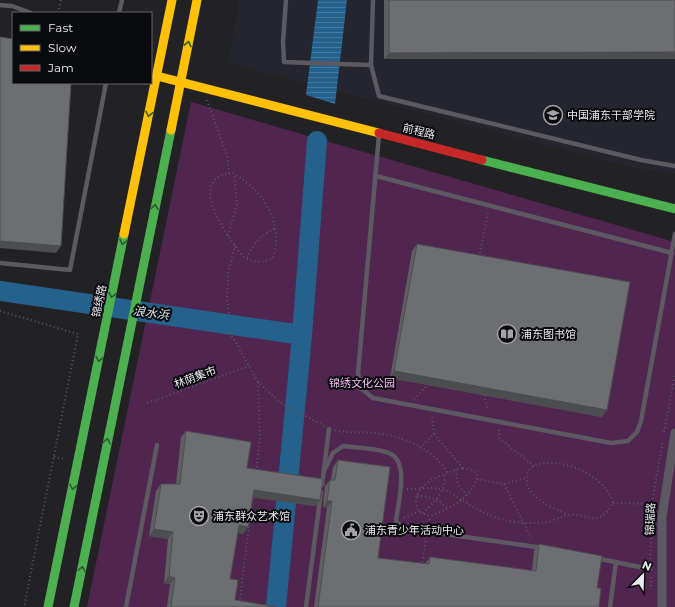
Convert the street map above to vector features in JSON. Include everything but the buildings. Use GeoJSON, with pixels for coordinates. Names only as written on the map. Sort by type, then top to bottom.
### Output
{"type":"FeatureCollection","features":[{"type":"Feature","properties":{"kind":"main road","name":"锦绣路"},"geometry":{"type":"LineString","coordinates":[[48,607],[118,268],[154,75],[172,0]]}},
{"type":"Feature","properties":{"kind":"main road"},"geometry":{"type":"LineString","coordinates":[[74,607],[197,0]]}},
{"type":"Feature","properties":{"kind":"main road","name":"前程路"},"geometry":{"type":"LineString","coordinates":[[154,75],[202,89],[675,209]]}},
{"type":"Feature","properties":{"kind":"street","name":"锦瑞路"},"geometry":{"type":"LineString","coordinates":[[662,607],[662,516],[675,433]]}},
{"type":"Feature","properties":{"kind":"lane"},"geometry":{"type":"LineString","coordinates":[[119,12],[122,0]]}},
{"type":"Feature","properties":{"kind":"lane"},"geometry":{"type":"LineString","coordinates":[[286,0],[283,42],[284,62],[371,65]]}},
{"type":"Feature","properties":{"kind":"lane"},"geometry":{"type":"LineString","coordinates":[[373,0],[371,65],[379,96],[641,160],[675,166]]}},
{"type":"Feature","properties":{"kind":"lane"},"geometry":{"type":"LineString","coordinates":[[0,5],[12,6],[28,12]]}},
{"type":"Feature","properties":{"kind":"lane"},"geometry":{"type":"LineString","coordinates":[[0,262],[70,270],[106,84]]}},
{"type":"Feature","properties":{"kind":"lane"},"geometry":{"type":"LineString","coordinates":[[379,133],[358,378],[362,389],[373,398],[616,444],[624,443],[631,439],[637,432],[641,421],[675,234]]}},
{"type":"Feature","properties":{"kind":"lane"},"geometry":{"type":"LineString","coordinates":[[376,176],[672,253]]}},
{"type":"Feature","properties":{"kind":"lane"},"geometry":{"type":"LineString","coordinates":[[306,607],[329,429]]}},
{"type":"Feature","properties":{"kind":"lane"},"geometry":{"type":"LineString","coordinates":[[126,607],[157,445]]}},
{"type":"Feature","properties":{"kind":"lane"},"geometry":{"type":"LineString","coordinates":[[324,471],[333,453],[343,446],[389,453],[399,461],[402,469],[396,521],[402,528],[550,550]]}},
{"type":"Feature","properties":{"kind":"lane"},"geometry":{"type":"LineString","coordinates":[[587,556],[650,568]]}},
{"type":"Feature","properties":{"kind":"lane"},"geometry":{"type":"LineString","coordinates":[[610,607],[616,562]]}},
{"type":"Feature","properties":{"kind":"path"},"geometry":{"type":"LineString","coordinates":[[58,12],[61,0]]}},
{"type":"Feature","properties":{"kind":"path"},"geometry":{"type":"LineString","coordinates":[[202,89],[228,159],[229,173]]}},
{"type":"Feature","properties":{"kind":"path"},"geometry":{"type":"LineString","coordinates":[[222,174],[234,174],[242,178],[260,194],[272,215],[276,228],[276,249],[273,258],[266,262],[255,261],[247,258],[228,236],[215,214],[211,202],[212,184],[216,177],[222,174]]}},
{"type":"Feature","properties":{"kind":"path"},"geometry":{"type":"LineString","coordinates":[[228,236],[237,204],[234,174]]}},
{"type":"Feature","properties":{"kind":"path"},"geometry":{"type":"LineString","coordinates":[[478,262],[490,206]]}},
{"type":"Feature","properties":{"kind":"path"},"geometry":{"type":"LineString","coordinates":[[247,258],[256,240],[263,234],[276,228]]}},
{"type":"Feature","properties":{"kind":"path"},"geometry":{"type":"LineString","coordinates":[[235,245],[228,274],[226,300],[232,336],[258,382],[280,402],[308,419],[329,429],[376,433],[398,438],[411,442],[436,458],[445,473],[446,479],[443,489],[436,500],[423,513]]}},
{"type":"Feature","properties":{"kind":"path"},"geometry":{"type":"LineString","coordinates":[[0,311],[78,334],[24,607]]}},
{"type":"Feature","properties":{"kind":"path","name":"林荫集市"},"geometry":{"type":"LineString","coordinates":[[147,403],[249,366]]}},
{"type":"Feature","properties":{"kind":"path"},"geometry":{"type":"LineString","coordinates":[[256,478],[260,440],[258,382]]}},
{"type":"Feature","properties":{"kind":"path"},"geometry":{"type":"LineString","coordinates":[[408,405],[428,385]]}},
{"type":"Feature","properties":{"kind":"path"},"geometry":{"type":"LineString","coordinates":[[484,395],[490,420]]}},
{"type":"Feature","properties":{"kind":"path"},"geometry":{"type":"LineString","coordinates":[[431,410],[434,434],[463,468]]}},
{"type":"Feature","properties":{"kind":"path"},"geometry":{"type":"LineString","coordinates":[[499,422],[499,438],[534,466]]}},
{"type":"Feature","properties":{"kind":"path"},"geometry":{"type":"LineString","coordinates":[[420,448],[434,434]]}},
{"type":"Feature","properties":{"kind":"path"},"geometry":{"type":"LineString","coordinates":[[54,457],[65,459]]}},
{"type":"Feature","properties":{"kind":"path"},"geometry":{"type":"LineString","coordinates":[[546,463],[565,465],[585,472],[595,479],[605,489],[613,503],[602,517],[593,519],[568,515],[544,503],[530,491],[526,478],[529,470],[534,466],[546,463]]}},
{"type":"Feature","properties":{"kind":"path"},"geometry":{"type":"LineString","coordinates":[[463,468],[474,470],[478,477],[474,487],[468,495],[462,501],[430,516],[420,511],[416,506],[417,496],[421,489],[445,473],[456,470],[463,468]]}},
{"type":"Feature","properties":{"kind":"path"},"geometry":{"type":"LineString","coordinates":[[456,470],[458,485],[468,495]]}},
{"type":"Feature","properties":{"kind":"path"},"geometry":{"type":"LineString","coordinates":[[477,479],[504,484],[526,478]]}},
{"type":"Feature","properties":{"kind":"path"},"geometry":{"type":"LineString","coordinates":[[504,484],[535,547]]}},
{"type":"Feature","properties":{"kind":"path"},"geometry":{"type":"LineString","coordinates":[[400,489],[421,489],[429,487],[443,489],[450,491],[462,501],[492,517],[523,523],[549,522],[568,515]]}},
{"type":"Feature","properties":{"kind":"path"},"geometry":{"type":"LineString","coordinates":[[239,607],[254,493]]}},
{"type":"Feature","properties":{"kind":"path"},"geometry":{"type":"LineString","coordinates":[[417,496],[427,496],[444,504],[447,509]]}},
{"type":"Feature","properties":{"kind":"path"},"geometry":{"type":"LineString","coordinates":[[613,503],[652,504]]}},
{"type":"Feature","properties":{"kind":"path"},"geometry":{"type":"LineString","coordinates":[[396,521],[420,511]]}},
{"type":"Feature","properties":{"kind":"path"},"geometry":{"type":"LineString","coordinates":[[421,571],[430,516]]}},
{"type":"Feature","properties":{"kind":"shaded area","name":"中国浦东干部学院"},"geometry":{"type":"Polygon","coordinates":[[[239,0],[675,0],[675,174],[635,168],[228,63],[239,0]]]}},
{"type":"Feature","properties":{"kind":"green space","name":"锦绣文化公园"},"geometry":{"type":"Polygon","coordinates":[[[191,102],[675,242],[675,607],[87,607],[191,102]]]}},
{"type":"Feature","properties":{"kind":"water"},"geometry":{"type":"Polygon","coordinates":[[[318,0],[347,0],[335,104],[306,95],[318,0]]]}},
{"type":"Feature","properties":{"kind":"waterway"},"geometry":{"type":"LineString","coordinates":[[276,607],[302,335],[317,141]]}},
{"type":"Feature","properties":{"kind":"waterway","name":"浪水浜"},"geometry":{"type":"LineString","coordinates":[[0,291],[302,335]]}},
{"type":"Feature","properties":{"kind":"traffic: fast"},"geometry":{"type":"LineString","coordinates":[[74,607],[171,130]]}},
{"type":"Feature","properties":{"kind":"traffic: fast"},"geometry":{"type":"LineString","coordinates":[[482,160],[675,209]]}},
{"type":"Feature","properties":{"kind":"traffic: fast"},"geometry":{"type":"LineString","coordinates":[[48,607],[124,234]]}},
{"type":"Feature","properties":{"kind":"traffic: slow"},"geometry":{"type":"LineString","coordinates":[[124,234],[172,0]]}},
{"type":"Feature","properties":{"kind":"traffic: slow"},"geometry":{"type":"LineString","coordinates":[[171,130],[197,0]]}},
{"type":"Feature","properties":{"kind":"traffic: slow"},"geometry":{"type":"LineString","coordinates":[[157,76],[379,133]]}},
{"type":"Feature","properties":{"kind":"traffic: jam"},"geometry":{"type":"LineString","coordinates":[[379,133],[482,160]]}},
{"type":"Feature","properties":{"kind":"place","name":"中国浦东干部学院"},"geometry":{"type":"Point","coordinates":[553,115]}},
{"type":"Feature","properties":{"kind":"place","name":"浦东图书馆"},"geometry":{"type":"Point","coordinates":[507,334]}},
{"type":"Feature","properties":{"kind":"place","name":"浦东群众艺术馆"},"geometry":{"type":"Point","coordinates":[199,516]}},
{"type":"Feature","properties":{"kind":"place","name":"浦东青少年活动中心"},"geometry":{"type":"Point","coordinates":[351,530]}}]}
